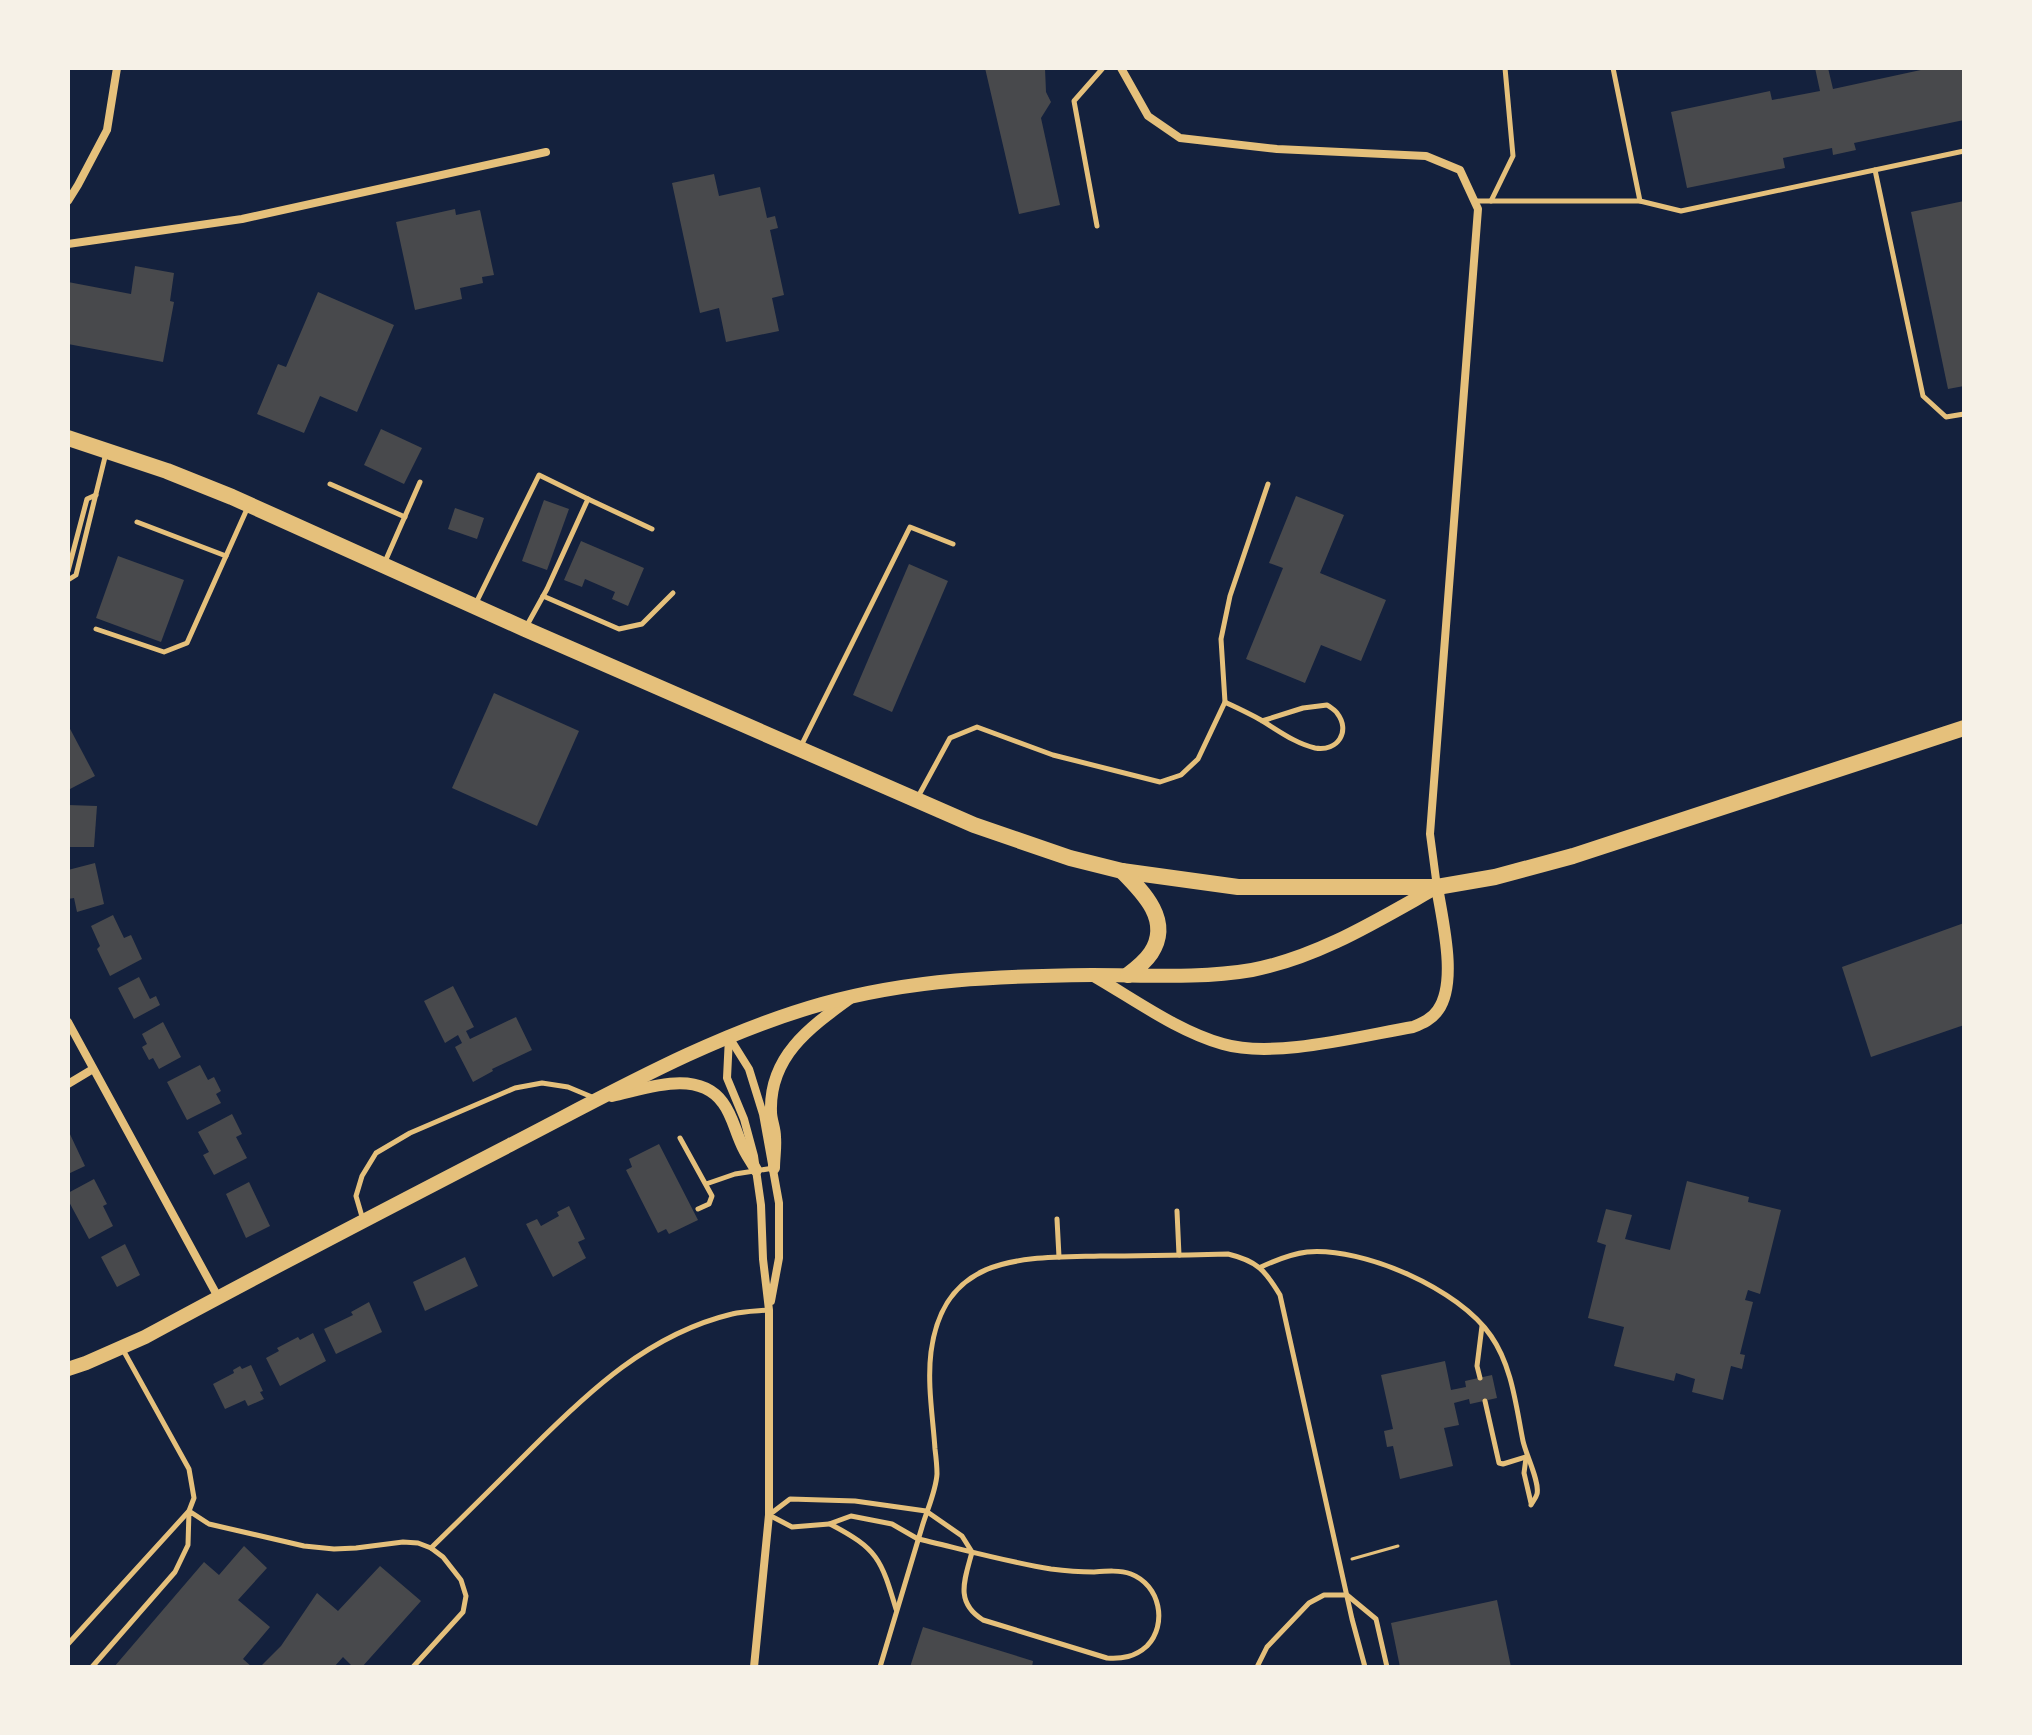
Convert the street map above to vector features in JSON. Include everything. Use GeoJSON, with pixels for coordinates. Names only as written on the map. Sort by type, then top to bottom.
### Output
{"type":"FeatureCollection","features":[{"type":"Feature","properties":{"kind":"main road"},"geometry":{"type":"LineString","coordinates":[[68,438],[167,471],[249,505],[974,825],[1070,858],[1122,871],[1238,887],[1437,887],[1495,877],[1573,856],[1964,728]]}},
{"type":"Feature","properties":{"kind":"main road"},"geometry":{"type":"LineString","coordinates":[[1122,871],[1147,896],[1159,927],[1151,954],[1128,975]]}},
{"type":"Feature","properties":{"kind":"main road"},"geometry":{"type":"LineString","coordinates":[[68,1369],[122,1347],[597,1099],[729,1037],[821,1004],[934,982],[977,978],[1196,976],[1267,966],[1353,934],[1437,887]]}},
{"type":"Feature","properties":{"kind":"street"},"geometry":{"type":"LineString","coordinates":[[68,201],[107,130],[117,68]]}},
{"type":"Feature","properties":{"kind":"street"},"geometry":{"type":"LineString","coordinates":[[1092,975],[1182,1029],[1225,1045],[1258,1049],[1296,1047],[1413,1027],[1429,1020],[1439,1008],[1448,978],[1430,834],[1478,209],[1460,170],[1426,156],[1277,149],[1180,138],[1148,116],[1121,68]]}},
{"type":"Feature","properties":{"kind":"street"},"geometry":{"type":"LineString","coordinates":[[68,244],[242,219],[546,152]]}},
{"type":"Feature","properties":{"kind":"street"},"geometry":{"type":"LineString","coordinates":[[774,1168],[772,1093],[784,1059],[810,1028],[851,997]]}},
{"type":"Feature","properties":{"kind":"street"},"geometry":{"type":"LineString","coordinates":[[68,1022],[218,1297]]}},
{"type":"Feature","properties":{"kind":"street"},"geometry":{"type":"LineString","coordinates":[[729,1037],[749,1069],[763,1114],[774,1168],[779,1203],[779,1258],[769,1310]]}},
{"type":"Feature","properties":{"kind":"street"},"geometry":{"type":"LineString","coordinates":[[729,1037],[727,1078],[744,1119],[756,1170],[769,1310],[769,1515],[754,1667]]}},
{"type":"Feature","properties":{"kind":"street"},"geometry":{"type":"LineString","coordinates":[[68,1084],[93,1069]]}},
{"type":"Feature","properties":{"kind":"street"},"geometry":{"type":"LineString","coordinates":[[597,1099],[675,1082],[708,1091],[722,1100],[756,1170]]}},
{"type":"Feature","properties":{"kind":"lane"},"geometry":{"type":"LineString","coordinates":[[1097,226],[1074,101],[1103,68]]}},
{"type":"Feature","properties":{"kind":"lane"},"geometry":{"type":"LineString","coordinates":[[1491,201],[1513,156],[1505,68]]}},
{"type":"Feature","properties":{"kind":"lane"},"geometry":{"type":"LineString","coordinates":[[1613,68],[1640,201]]}},
{"type":"Feature","properties":{"kind":"lane"},"geometry":{"type":"LineString","coordinates":[[1474,201],[1640,201],[1681,211],[1964,151]]}},
{"type":"Feature","properties":{"kind":"lane"},"geometry":{"type":"LineString","coordinates":[[1875,170],[1923,396],[1946,417],[1964,414]]}},
{"type":"Feature","properties":{"kind":"lane"},"geometry":{"type":"LineString","coordinates":[[68,580],[76,575],[107,450]]}},
{"type":"Feature","properties":{"kind":"lane"},"geometry":{"type":"LineString","coordinates":[[475,606],[539,475],[652,529]]}},
{"type":"Feature","properties":{"kind":"lane"},"geometry":{"type":"LineString","coordinates":[[384,565],[420,482]]}},
{"type":"Feature","properties":{"kind":"lane"},"geometry":{"type":"LineString","coordinates":[[330,484],[405,517]]}},
{"type":"Feature","properties":{"kind":"lane"},"geometry":{"type":"LineString","coordinates":[[916,800],[950,738],[977,727],[1053,755],[1160,782],[1181,775],[1198,759],[1225,702],[1221,639],[1230,596],[1268,484]]}},
{"type":"Feature","properties":{"kind":"lane"},"geometry":{"type":"LineString","coordinates":[[68,571],[87,499],[96,495]]}},
{"type":"Feature","properties":{"kind":"lane"},"geometry":{"type":"LineString","coordinates":[[525,629],[588,499]]}},
{"type":"Feature","properties":{"kind":"lane"},"geometry":{"type":"LineString","coordinates":[[96,629],[164,652],[187,643],[249,505]]}},
{"type":"Feature","properties":{"kind":"lane"},"geometry":{"type":"LineString","coordinates":[[137,522],[226,556]]}},
{"type":"Feature","properties":{"kind":"lane"},"geometry":{"type":"LineString","coordinates":[[800,749],[910,527],[953,544]]}},
{"type":"Feature","properties":{"kind":"lane"},"geometry":{"type":"LineString","coordinates":[[543,596],[619,629],[642,624],[673,593]]}},
{"type":"Feature","properties":{"kind":"lane"},"geometry":{"type":"LineString","coordinates":[[1225,702],[1286,737],[1315,748],[1336,746],[1342,739],[1343,725],[1337,712],[1327,705],[1303,708],[1262,721]]}},
{"type":"Feature","properties":{"kind":"lane"},"geometry":{"type":"LineString","coordinates":[[363,1221],[356,1196],[362,1176],[376,1153],[410,1133],[515,1088],[542,1083],[568,1087],[597,1099]]}},
{"type":"Feature","properties":{"kind":"lane"},"geometry":{"type":"LineString","coordinates":[[680,1138],[712,1196],[709,1204],[698,1209]]}},
{"type":"Feature","properties":{"kind":"lane"},"geometry":{"type":"LineString","coordinates":[[706,1184],[735,1174],[774,1168]]}},
{"type":"Feature","properties":{"kind":"lane"},"geometry":{"type":"LineString","coordinates":[[1177,1211],[1179,1255]]}},
{"type":"Feature","properties":{"kind":"lane"},"geometry":{"type":"LineString","coordinates":[[1057,1219],[1059,1257]]}},
{"type":"Feature","properties":{"kind":"lane"},"geometry":{"type":"LineString","coordinates":[[1261,1267],[1286,1256],[1309,1252],[1342,1254],[1411,1275],[1460,1303],[1492,1337],[1503,1358],[1526,1457],[1534,1472],[1538,1492],[1531,1505],[1524,1473],[1526,1457]]}},
{"type":"Feature","properties":{"kind":"lane"},"geometry":{"type":"LineString","coordinates":[[880,1667],[937,1475],[931,1351],[938,1323],[954,1293],[965,1282],[994,1265],[1011,1261],[1059,1257],[1228,1254],[1261,1267],[1280,1295],[1365,1667]]}},
{"type":"Feature","properties":{"kind":"lane"},"geometry":{"type":"LineString","coordinates":[[431,1548],[580,1400],[621,1367],[663,1339],[701,1323],[734,1313],[769,1310]]}},
{"type":"Feature","properties":{"kind":"lane"},"geometry":{"type":"LineString","coordinates":[[1480,1378],[1477,1366],[1482,1325]]}},
{"type":"Feature","properties":{"kind":"lane"},"geometry":{"type":"LineString","coordinates":[[92,1667],[175,1572],[188,1545],[189,1511],[194,1498],[189,1469],[122,1347]]}},
{"type":"Feature","properties":{"kind":"lane"},"geometry":{"type":"LineString","coordinates":[[1485,1401],[1499,1463],[1526,1457]]}},
{"type":"Feature","properties":{"kind":"lane"},"geometry":{"type":"LineString","coordinates":[[926,1511],[855,1501],[790,1499],[769,1515],[792,1527],[829,1524],[851,1516],[892,1524],[918,1539],[972,1552],[1047,1568],[1130,1573],[1141,1579],[1158,1603],[1156,1633],[1148,1645],[1136,1654],[1122,1659],[1107,1658],[983,1620],[969,1608],[963,1591],[972,1552],[962,1536],[926,1511]]}},
{"type":"Feature","properties":{"kind":"lane"},"geometry":{"type":"LineString","coordinates":[[189,1511],[209,1524],[304,1546],[334,1549],[403,1542],[431,1548],[443,1557],[461,1580],[466,1596],[465,1605],[463,1612],[413,1667]]}},
{"type":"Feature","properties":{"kind":"lane"},"geometry":{"type":"LineString","coordinates":[[68,1644],[189,1511]]}},
{"type":"Feature","properties":{"kind":"lane"},"geometry":{"type":"LineString","coordinates":[[829,1524],[856,1538],[874,1553],[884,1571],[897,1611]]}},
{"type":"Feature","properties":{"kind":"lane"},"geometry":{"type":"LineString","coordinates":[[1257,1667],[1267,1647],[1309,1603],[1324,1595],[1347,1595],[1376,1619],[1387,1667]]}},
{"type":"Feature","properties":{"kind":"path"},"geometry":{"type":"LineString","coordinates":[[1340,1563],[1398,1546]]}},
{"type":"Feature","properties":{"kind":"building"},"geometry":{"type":"Polygon","coordinates":[[[985,68],[1045,68],[1046,92],[1051,102],[1041,118],[1060,205],[1019,214],[985,68]]]}},
{"type":"Feature","properties":{"kind":"building"},"geometry":{"type":"Polygon","coordinates":[[[1815,68],[1828,68],[1833,89],[1930,68],[1964,68],[1964,120],[1854,143],[1856,150],[1833,155],[1832,148],[1783,158],[1785,168],[1687,188],[1671,112],[1770,91],[1772,100],[1820,91],[1815,68]]]}},
{"type":"Feature","properties":{"kind":"building"},"geometry":{"type":"Polygon","coordinates":[[[714,174],[719,196],[760,187],[767,218],[775,216],[778,228],[770,230],[784,295],[772,298],[779,331],[726,342],[719,308],[700,313],[672,183],[714,174]]]}},
{"type":"Feature","properties":{"kind":"building"},"geometry":{"type":"Polygon","coordinates":[[[1964,201],[1964,386],[1948,389],[1911,212],[1964,201]]]}},
{"type":"Feature","properties":{"kind":"building"},"geometry":{"type":"Polygon","coordinates":[[[455,209],[456,215],[480,210],[494,275],[482,277],[483,283],[460,288],[462,299],[415,310],[396,222],[455,209]]]}},
{"type":"Feature","properties":{"kind":"building"},"geometry":{"type":"Polygon","coordinates":[[[135,266],[174,273],[170,301],[174,302],[163,362],[68,344],[68,282],[131,294],[135,266]]]}},
{"type":"Feature","properties":{"kind":"building"},"geometry":{"type":"Polygon","coordinates":[[[318,292],[394,325],[357,412],[320,396],[304,433],[257,414],[278,364],[286,367],[318,292]]]}},
{"type":"Feature","properties":{"kind":"building"},"geometry":{"type":"Polygon","coordinates":[[[381,429],[422,448],[404,484],[364,465],[381,429]]]}},
{"type":"Feature","properties":{"kind":"building"},"geometry":{"type":"Polygon","coordinates":[[[1296,496],[1344,515],[1320,573],[1386,600],[1361,661],[1321,645],[1305,683],[1246,659],[1283,568],[1269,563],[1296,496]]]}},
{"type":"Feature","properties":{"kind":"building"},"geometry":{"type":"Polygon","coordinates":[[[544,500],[569,509],[547,570],[522,561],[544,500]]]}},
{"type":"Feature","properties":{"kind":"building"},"geometry":{"type":"Polygon","coordinates":[[[455,508],[484,518],[477,539],[448,529],[455,508]]]}},
{"type":"Feature","properties":{"kind":"building"},"geometry":{"type":"Polygon","coordinates":[[[581,541],[644,568],[628,606],[612,599],[615,592],[585,579],[582,587],[564,580],[581,541]]]}},
{"type":"Feature","properties":{"kind":"building"},"geometry":{"type":"Polygon","coordinates":[[[118,556],[184,580],[161,642],[96,618],[118,556]]]}},
{"type":"Feature","properties":{"kind":"building"},"geometry":{"type":"Polygon","coordinates":[[[909,564],[948,581],[892,712],[853,695],[909,564]]]}},
{"type":"Feature","properties":{"kind":"building"},"geometry":{"type":"Polygon","coordinates":[[[494,693],[579,731],[537,826],[452,788],[494,693]]]}},
{"type":"Feature","properties":{"kind":"building"},"geometry":{"type":"Polygon","coordinates":[[[68,725],[95,776],[70,789],[68,785],[68,725]]]}},
{"type":"Feature","properties":{"kind":"building"},"geometry":{"type":"Polygon","coordinates":[[[68,805],[97,806],[94,847],[68,847],[68,805]]]}},
{"type":"Feature","properties":{"kind":"building"},"geometry":{"type":"Polygon","coordinates":[[[95,863],[104,904],[77,912],[74,898],[68,899],[68,870],[95,863]]]}},
{"type":"Feature","properties":{"kind":"building"},"geometry":{"type":"Polygon","coordinates":[[[113,915],[124,938],[131,935],[142,959],[110,976],[97,949],[100,946],[91,926],[113,915]]]}},
{"type":"Feature","properties":{"kind":"building"},"geometry":{"type":"Polygon","coordinates":[[[1964,923],[1964,1025],[1871,1057],[1842,967],[1964,923]]]}},
{"type":"Feature","properties":{"kind":"building"},"geometry":{"type":"Polygon","coordinates":[[[139,977],[150,999],[156,996],[160,1005],[134,1019],[118,988],[139,977]]]}},
{"type":"Feature","properties":{"kind":"building"},"geometry":{"type":"Polygon","coordinates":[[[453,986],[474,1027],[466,1031],[470,1039],[516,1017],[532,1050],[473,1082],[455,1047],[462,1043],[458,1035],[445,1043],[424,1001],[453,986]]]}},
{"type":"Feature","properties":{"kind":"building"},"geometry":{"type":"Polygon","coordinates":[[[163,1022],[181,1057],[159,1069],[153,1058],[149,1060],[142,1047],[147,1044],[142,1034],[163,1022]]]}},
{"type":"Feature","properties":{"kind":"building"},"geometry":{"type":"Polygon","coordinates":[[[200,1065],[208,1080],[214,1077],[221,1091],[216,1094],[221,1103],[187,1120],[167,1082],[200,1065]]]}},
{"type":"Feature","properties":{"kind":"building"},"geometry":{"type":"Polygon","coordinates":[[[232,1114],[242,1134],[236,1137],[247,1158],[214,1175],[203,1155],[209,1152],[198,1132],[232,1114]]]}},
{"type":"Feature","properties":{"kind":"building"},"geometry":{"type":"Polygon","coordinates":[[[68,1130],[85,1166],[68,1174],[68,1130]]]}},
{"type":"Feature","properties":{"kind":"building"},"geometry":{"type":"Polygon","coordinates":[[[659,1144],[698,1220],[669,1234],[666,1229],[658,1233],[626,1170],[632,1167],[629,1159],[659,1144]]]}},
{"type":"Feature","properties":{"kind":"building"},"geometry":{"type":"Polygon","coordinates":[[[94,1179],[107,1204],[103,1206],[113,1226],[89,1239],[68,1200],[68,1193],[94,1179]]]}},
{"type":"Feature","properties":{"kind":"building"},"geometry":{"type":"Polygon","coordinates":[[[1687,1181],[1749,1197],[1748,1202],[1781,1210],[1760,1294],[1748,1290],[1745,1300],[1753,1302],[1740,1354],[1745,1355],[1742,1369],[1731,1366],[1723,1400],[1692,1392],[1695,1379],[1676,1373],[1674,1381],[1614,1366],[1624,1327],[1588,1318],[1606,1245],[1597,1242],[1606,1209],[1632,1215],[1625,1239],[1670,1250],[1687,1181]]]}},
{"type":"Feature","properties":{"kind":"building"},"geometry":{"type":"Polygon","coordinates":[[[249,1182],[270,1226],[246,1238],[226,1194],[249,1182]]]}},
{"type":"Feature","properties":{"kind":"building"},"geometry":{"type":"Polygon","coordinates":[[[569,1206],[585,1239],[578,1242],[586,1258],[553,1277],[526,1224],[537,1219],[541,1226],[569,1206]]]}},
{"type":"Feature","properties":{"kind":"building"},"geometry":{"type":"Polygon","coordinates":[[[125,1244],[140,1275],[117,1287],[101,1257],[125,1244]]]}},
{"type":"Feature","properties":{"kind":"building"},"geometry":{"type":"Polygon","coordinates":[[[465,1257],[478,1286],[425,1311],[413,1282],[465,1257]]]}},
{"type":"Feature","properties":{"kind":"building"},"geometry":{"type":"Polygon","coordinates":[[[369,1302],[382,1332],[336,1354],[324,1329],[353,1315],[351,1312],[369,1302]]]}},
{"type":"Feature","properties":{"kind":"building"},"geometry":{"type":"Polygon","coordinates":[[[313,1333],[326,1361],[280,1386],[266,1358],[279,1351],[277,1348],[313,1333]]]}},
{"type":"Feature","properties":{"kind":"building"},"geometry":{"type":"Polygon","coordinates":[[[1445,1361],[1451,1390],[1466,1387],[1465,1381],[1492,1375],[1497,1398],[1470,1404],[1469,1399],[1454,1403],[1459,1425],[1444,1428],[1453,1466],[1400,1479],[1393,1446],[1387,1447],[1384,1431],[1393,1429],[1381,1375],[1445,1361]]]}},
{"type":"Feature","properties":{"kind":"building"},"geometry":{"type":"Polygon","coordinates":[[[251,1365],[264,1399],[248,1406],[245,1400],[225,1409],[213,1384],[234,1373],[233,1370],[240,1366],[242,1369],[251,1365]]]}},
{"type":"Feature","properties":{"kind":"building"},"geometry":{"type":"Polygon","coordinates":[[[244,1546],[267,1568],[238,1600],[270,1627],[243,1659],[252,1667],[114,1667],[204,1562],[219,1575],[244,1546]]]}},
{"type":"Feature","properties":{"kind":"building"},"geometry":{"type":"Polygon","coordinates":[[[380,1566],[421,1601],[362,1667],[353,1667],[343,1657],[334,1667],[260,1667],[281,1646],[317,1593],[338,1611],[380,1566]]]}},
{"type":"Feature","properties":{"kind":"building"},"geometry":{"type":"Polygon","coordinates":[[[1497,1600],[1511,1667],[1400,1667],[1391,1623],[1497,1600]]]}},
{"type":"Feature","properties":{"kind":"building"},"geometry":{"type":"Polygon","coordinates":[[[923,1627],[1033,1661],[1032,1667],[910,1667],[923,1627]]]}}]}
